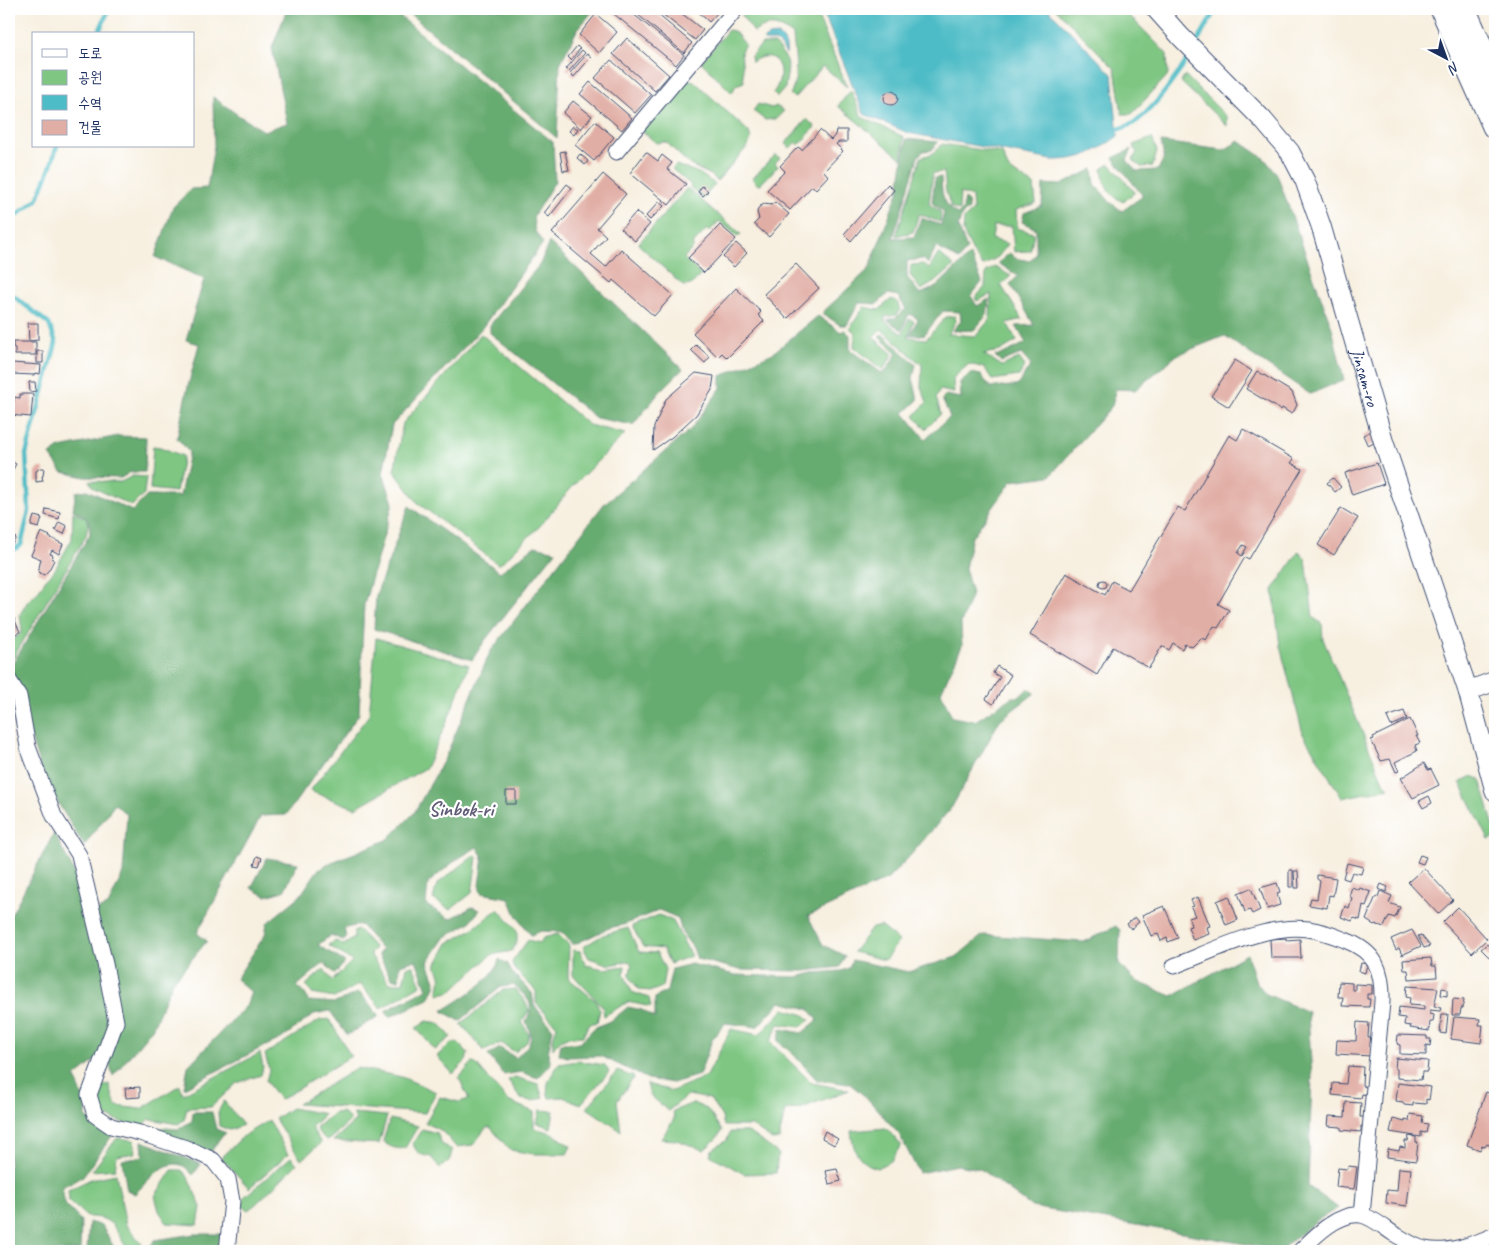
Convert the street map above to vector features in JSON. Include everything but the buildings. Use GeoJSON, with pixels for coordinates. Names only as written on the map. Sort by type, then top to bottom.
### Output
{"type":"FeatureCollection","features":[{"type":"Feature","properties":{"kind":"main road"},"geometry":{"type":"LineString","coordinates":[[1443,9],[1495,126]]}},
{"type":"Feature","properties":{"kind":"main road"},"geometry":{"type":"LineString","coordinates":[[1463,9],[1495,81]]}},
{"type":"Feature","properties":{"kind":"street"},"geometry":{"type":"LineString","coordinates":[[616,152],[736,9]]}},
{"type":"Feature","properties":{"kind":"street","name":"Jinsam-ro"},"geometry":{"type":"LineString","coordinates":[[1156,9],[1263,120],[1290,152],[1305,181],[1321,226],[1383,440],[1468,691],[1495,791]]}},
{"type":"Feature","properties":{"kind":"street"},"geometry":{"type":"LineString","coordinates":[[9,680],[19,696],[28,747],[54,816],[79,855],[105,964],[116,1022],[89,1095],[95,1115],[110,1126],[140,1133],[189,1149],[213,1160],[228,1179],[232,1201],[227,1251]]}},
{"type":"Feature","properties":{"kind":"street"},"geometry":{"type":"LineString","coordinates":[[1468,691],[1495,681]]}},
{"type":"Feature","properties":{"kind":"street"},"geometry":{"type":"LineString","coordinates":[[1174,966],[1264,931],[1286,928],[1308,929],[1327,933],[1356,944],[1370,954],[1383,985],[1362,1215]]}},
{"type":"Feature","properties":{"kind":"street"},"geometry":{"type":"LineString","coordinates":[[1300,1251],[1321,1231],[1352,1215],[1362,1215],[1415,1246],[1424,1249],[1454,1248],[1495,1236]]}},
{"type":"Feature","properties":{"kind":"green space"},"geometry":{"type":"Polygon","coordinates":[[[287,9],[391,9],[553,142],[555,181],[533,217],[535,231],[543,243],[482,328],[392,425],[383,473],[393,503],[364,605],[359,714],[286,815],[261,816],[197,933],[207,941],[173,982],[152,1029],[113,1076],[106,1052],[75,1077],[86,1105],[86,1117],[112,1136],[83,1176],[62,1187],[64,1203],[81,1221],[80,1251],[9,1251],[9,919],[54,833],[82,887],[84,915],[108,906],[123,873],[127,815],[115,804],[84,846],[43,778],[12,673],[9,671],[9,664],[12,665],[90,534],[87,519],[73,510],[76,492],[87,490],[132,511],[147,496],[180,496],[189,452],[177,438],[199,344],[186,340],[204,279],[155,257],[173,207],[191,189],[207,188],[214,146],[213,97],[264,131],[287,123],[272,48],[287,9]]]}},
{"type":"Feature","properties":{"kind":"green space"},"geometry":{"type":"Polygon","coordinates":[[[404,9],[595,9],[577,30],[560,64],[557,138],[404,9]]]}},
{"type":"Feature","properties":{"kind":"green space"},"geometry":{"type":"Polygon","coordinates":[[[747,9],[815,9],[847,87],[823,66],[794,98],[790,94],[796,74],[793,35],[774,26],[765,27],[754,32],[741,15],[747,9]]]}},
{"type":"Feature","properties":{"kind":"green space"},"geometry":{"type":"Polygon","coordinates":[[[1056,9],[1123,9],[1167,54],[1168,75],[1132,114],[1122,114],[1115,69],[1056,9]]]}},
{"type":"Feature","properties":{"kind":"green space"},"geometry":{"type":"Polygon","coordinates":[[[728,30],[734,31],[745,44],[741,51],[744,82],[736,85],[732,93],[701,62],[728,30]]]}},
{"type":"Feature","properties":{"kind":"green space"},"geometry":{"type":"Polygon","coordinates":[[[762,44],[775,44],[785,57],[788,68],[785,88],[777,97],[773,93],[780,77],[778,63],[768,57],[752,62],[751,56],[762,44]]]}},
{"type":"Feature","properties":{"kind":"green space"},"geometry":{"type":"Polygon","coordinates":[[[1185,75],[1227,117],[1227,126],[1181,82],[1185,75]]]}},
{"type":"Feature","properties":{"kind":"green space"},"geometry":{"type":"Polygon","coordinates":[[[686,79],[694,81],[749,132],[751,139],[748,146],[717,181],[711,175],[690,165],[666,142],[656,143],[640,129],[686,79]]]}},
{"type":"Feature","properties":{"kind":"green space"},"geometry":{"type":"Polygon","coordinates":[[[851,90],[862,117],[904,137],[902,159],[838,106],[851,90]]]}},
{"type":"Feature","properties":{"kind":"green space"},"geometry":{"type":"Polygon","coordinates":[[[758,104],[772,108],[776,106],[784,111],[776,119],[765,120],[753,111],[758,104]]]}},
{"type":"Feature","properties":{"kind":"green space"},"geometry":{"type":"Polygon","coordinates":[[[807,119],[815,127],[799,145],[796,142],[790,148],[785,144],[807,119]]]}},
{"type":"Feature","properties":{"kind":"green space"},"geometry":{"type":"Polygon","coordinates":[[[1152,138],[1157,151],[1153,166],[1141,167],[1133,160],[1137,152],[1133,145],[1152,138]]]}},
{"type":"Feature","properties":{"kind":"green space"},"geometry":{"type":"Polygon","coordinates":[[[906,139],[938,142],[932,150],[923,151],[918,157],[893,238],[914,237],[921,218],[941,225],[944,212],[932,203],[935,178],[941,177],[944,198],[958,215],[963,209],[964,199],[968,202],[969,210],[962,214],[958,227],[967,249],[959,260],[936,247],[928,264],[923,259],[907,261],[907,277],[920,294],[936,287],[970,255],[982,282],[971,296],[977,306],[989,299],[987,315],[974,330],[952,331],[961,321],[960,312],[943,311],[924,335],[910,335],[918,319],[909,314],[902,330],[887,320],[895,318],[906,309],[898,296],[888,294],[877,304],[859,303],[847,325],[840,325],[822,313],[869,269],[899,190],[906,139]]]}},
{"type":"Feature","properties":{"kind":"green space"},"geometry":{"type":"Polygon","coordinates":[[[1239,141],[1264,158],[1277,174],[1332,328],[1344,380],[1310,394],[1224,336],[1177,355],[1135,390],[1116,389],[1112,406],[1050,476],[1012,481],[972,537],[965,568],[972,594],[961,623],[962,646],[941,692],[952,717],[975,721],[1012,697],[1019,697],[1028,688],[1035,693],[1000,720],[952,807],[888,879],[808,916],[823,945],[845,956],[840,967],[804,971],[740,970],[697,959],[693,948],[682,933],[678,918],[659,910],[626,924],[609,928],[573,945],[562,932],[541,931],[531,935],[516,915],[509,898],[481,893],[479,885],[483,857],[477,847],[456,860],[428,883],[426,905],[450,919],[472,907],[480,910],[469,923],[444,938],[428,962],[436,984],[429,999],[390,1017],[385,1011],[427,989],[416,960],[400,965],[399,980],[391,978],[378,954],[382,950],[361,925],[344,928],[346,937],[344,941],[331,935],[318,945],[345,962],[335,974],[324,963],[297,986],[306,995],[308,1001],[335,1003],[359,992],[379,1016],[347,1035],[330,1011],[314,1014],[281,1039],[184,1088],[188,1066],[246,1006],[251,992],[236,979],[265,935],[267,923],[300,896],[317,871],[327,864],[387,840],[414,813],[445,758],[490,652],[604,504],[691,429],[721,388],[721,376],[773,353],[818,316],[841,332],[845,330],[850,335],[850,350],[882,373],[885,372],[897,353],[879,337],[882,334],[916,364],[913,378],[918,400],[904,413],[925,439],[950,417],[942,399],[946,395],[961,398],[960,382],[971,373],[981,375],[990,387],[1017,386],[1031,365],[1021,354],[1001,362],[995,356],[1026,343],[1016,326],[1034,325],[1010,284],[1018,276],[998,263],[1010,253],[1015,258],[1030,261],[1036,254],[1036,229],[1022,222],[1024,213],[1042,206],[1043,184],[1061,185],[1093,169],[1095,184],[1110,202],[1122,211],[1143,196],[1113,158],[1132,149],[1127,160],[1136,171],[1158,170],[1164,158],[1161,142],[1224,150],[1239,141]]]}},
{"type":"Feature","properties":{"kind":"green space"},"geometry":{"type":"Polygon","coordinates":[[[942,144],[1002,153],[1009,170],[1034,185],[1036,203],[1016,210],[1017,228],[1034,233],[1030,251],[1014,252],[1012,226],[994,226],[992,239],[1008,244],[998,257],[983,266],[975,256],[963,232],[964,219],[973,211],[972,197],[960,193],[959,211],[951,207],[946,192],[944,172],[933,173],[929,204],[941,212],[940,222],[919,214],[913,232],[896,236],[921,157],[932,154],[942,144]]]}},
{"type":"Feature","properties":{"kind":"green space"},"geometry":{"type":"Polygon","coordinates":[[[775,155],[780,158],[775,163],[778,166],[759,186],[752,179],[775,155]]]}},
{"type":"Feature","properties":{"kind":"green space"},"geometry":{"type":"Polygon","coordinates":[[[1110,164],[1135,192],[1123,202],[1110,192],[1104,180],[1102,169],[1110,164]]]}},
{"type":"Feature","properties":{"kind":"green space"},"geometry":{"type":"Polygon","coordinates":[[[676,165],[699,173],[715,184],[703,199],[690,187],[691,185],[672,169],[676,165]]]}},
{"type":"Feature","properties":{"kind":"green space"},"geometry":{"type":"Polygon","coordinates":[[[687,188],[741,234],[737,236],[719,221],[709,232],[707,229],[692,245],[694,247],[684,258],[701,275],[691,285],[683,286],[638,244],[687,188]]]}},
{"type":"Feature","properties":{"kind":"green space"},"geometry":{"type":"Polygon","coordinates":[[[549,242],[683,369],[659,393],[633,425],[596,418],[490,333],[490,325],[540,264],[549,242]]]}},
{"type":"Feature","properties":{"kind":"green space"},"geometry":{"type":"Polygon","coordinates":[[[939,253],[954,266],[938,280],[921,290],[910,275],[911,265],[923,264],[929,269],[939,253]]]}},
{"type":"Feature","properties":{"kind":"green space"},"geometry":{"type":"Polygon","coordinates":[[[995,267],[1011,276],[1001,285],[1022,319],[1007,323],[1017,341],[1000,351],[983,354],[1002,366],[1019,358],[1025,366],[1019,376],[992,380],[985,368],[969,364],[953,378],[954,393],[940,390],[936,398],[941,414],[926,429],[914,416],[927,402],[921,387],[922,365],[881,329],[873,337],[893,354],[883,370],[854,347],[855,333],[850,328],[864,307],[879,310],[891,299],[897,301],[900,310],[896,315],[885,317],[885,321],[902,334],[909,319],[914,321],[908,337],[926,339],[946,317],[955,316],[956,321],[948,334],[976,336],[990,319],[991,294],[977,301],[975,298],[985,287],[986,272],[995,267]]]}},
{"type":"Feature","properties":{"kind":"green space"},"geometry":{"type":"Polygon","coordinates":[[[481,334],[589,425],[625,434],[573,486],[540,526],[499,565],[418,503],[394,471],[403,423],[481,334]]]}},
{"type":"Feature","properties":{"kind":"green space"},"geometry":{"type":"Polygon","coordinates":[[[118,436],[146,437],[145,472],[131,472],[121,478],[85,477],[62,472],[50,455],[60,448],[118,436]]]}},
{"type":"Feature","properties":{"kind":"green space"},"geometry":{"type":"Polygon","coordinates":[[[153,446],[183,456],[176,492],[150,489],[153,446]]]}},
{"type":"Feature","properties":{"kind":"green space"},"geometry":{"type":"Polygon","coordinates":[[[133,476],[146,477],[144,494],[132,506],[94,488],[89,481],[121,482],[133,476]]]}},
{"type":"Feature","properties":{"kind":"green space"},"geometry":{"type":"Polygon","coordinates":[[[409,506],[500,572],[535,546],[556,551],[486,639],[472,660],[374,629],[376,595],[409,506]]]}},
{"type":"Feature","properties":{"kind":"green space"},"geometry":{"type":"Polygon","coordinates":[[[73,512],[86,518],[88,524],[86,536],[9,663],[9,644],[22,632],[20,614],[28,601],[37,593],[54,571],[72,539],[73,512]]]}},
{"type":"Feature","properties":{"kind":"green space"},"geometry":{"type":"Polygon","coordinates":[[[1299,551],[1306,559],[1313,617],[1322,624],[1323,639],[1382,779],[1389,788],[1342,798],[1303,734],[1280,646],[1273,590],[1299,551]]]}},
{"type":"Feature","properties":{"kind":"green space"},"geometry":{"type":"Polygon","coordinates":[[[376,638],[469,665],[446,724],[426,768],[355,808],[310,791],[369,715],[376,638]]]}},
{"type":"Feature","properties":{"kind":"green space"},"geometry":{"type":"Polygon","coordinates":[[[1472,776],[1480,779],[1495,830],[1495,837],[1489,840],[1460,782],[1472,776]]]}},
{"type":"Feature","properties":{"kind":"green space"},"geometry":{"type":"Polygon","coordinates":[[[475,855],[477,857],[472,893],[450,910],[433,899],[437,884],[475,855]]]}},
{"type":"Feature","properties":{"kind":"green space"},"geometry":{"type":"Polygon","coordinates":[[[267,858],[298,863],[284,891],[266,896],[251,888],[267,858]]]}},
{"type":"Feature","properties":{"kind":"green space"},"geometry":{"type":"Polygon","coordinates":[[[498,909],[517,930],[517,942],[512,951],[491,955],[450,992],[438,994],[441,978],[436,965],[448,943],[471,930],[498,909]]]}},
{"type":"Feature","properties":{"kind":"green space"},"geometry":{"type":"Polygon","coordinates":[[[659,915],[673,921],[691,956],[670,964],[663,949],[643,947],[632,926],[659,915]]]}},
{"type":"Feature","properties":{"kind":"green space"},"geometry":{"type":"Polygon","coordinates":[[[881,926],[899,941],[885,960],[853,952],[872,928],[881,926]]]}},
{"type":"Feature","properties":{"kind":"green space"},"geometry":{"type":"Polygon","coordinates":[[[1116,926],[1120,930],[1119,964],[1136,981],[1172,996],[1247,954],[1256,982],[1266,994],[1308,1012],[1312,1078],[1308,1186],[1338,1208],[1316,1221],[1280,1250],[1032,1207],[980,1169],[957,1165],[919,1173],[899,1134],[866,1097],[850,1084],[817,1080],[778,1041],[781,1029],[802,1033],[818,1020],[809,1009],[780,1002],[757,1027],[725,1023],[712,1040],[699,1075],[673,1083],[648,1079],[601,1056],[567,1057],[559,1054],[561,1043],[580,1043],[594,1028],[612,1020],[628,1007],[642,1010],[655,1018],[655,998],[667,991],[672,969],[691,964],[735,975],[797,977],[814,973],[841,971],[849,968],[852,960],[909,972],[956,957],[983,935],[1084,942],[1116,926]]]}},
{"type":"Feature","properties":{"kind":"green space"},"geometry":{"type":"Polygon","coordinates":[[[628,928],[639,952],[657,953],[665,969],[662,987],[652,991],[639,990],[629,976],[632,965],[629,961],[610,965],[589,958],[583,947],[603,935],[628,928]]]}},
{"type":"Feature","properties":{"kind":"green space"},"geometry":{"type":"Polygon","coordinates":[[[359,930],[375,948],[370,954],[389,983],[403,983],[407,967],[413,966],[421,985],[381,1008],[360,984],[334,998],[312,994],[306,985],[324,969],[332,981],[352,961],[328,945],[336,941],[344,945],[354,938],[354,931],[359,930]]]}},
{"type":"Feature","properties":{"kind":"green space"},"geometry":{"type":"Polygon","coordinates":[[[558,934],[569,945],[568,978],[596,1001],[600,1010],[597,1022],[589,1024],[583,1036],[562,1039],[553,1049],[553,1039],[557,1026],[536,1003],[536,991],[514,969],[512,962],[528,940],[540,943],[543,938],[558,934]]]}},
{"type":"Feature","properties":{"kind":"green space"},"geometry":{"type":"Polygon","coordinates":[[[573,950],[580,951],[586,965],[604,969],[625,966],[624,974],[632,992],[649,998],[651,1007],[628,1002],[604,1016],[603,1007],[573,975],[573,950]]]}},
{"type":"Feature","properties":{"kind":"green space"},"geometry":{"type":"Polygon","coordinates":[[[499,959],[508,964],[511,971],[532,993],[534,1005],[553,1029],[548,1053],[551,1064],[538,1078],[521,1072],[504,1075],[488,1055],[500,1048],[516,1058],[530,1042],[530,1034],[526,1022],[530,1005],[527,998],[514,985],[501,987],[460,1021],[442,1011],[467,995],[492,974],[499,959]]]}},
{"type":"Feature","properties":{"kind":"green space"},"geometry":{"type":"Polygon","coordinates":[[[515,989],[525,1001],[529,1010],[522,1022],[529,1035],[527,1042],[515,1052],[501,1043],[484,1051],[461,1024],[503,990],[515,989]]]}},
{"type":"Feature","properties":{"kind":"green space"},"geometry":{"type":"Polygon","coordinates":[[[784,1009],[805,1015],[810,1020],[800,1027],[779,1024],[770,1042],[812,1083],[849,1090],[799,1109],[785,1110],[779,1139],[772,1140],[752,1126],[724,1126],[722,1117],[710,1099],[688,1095],[668,1111],[650,1095],[647,1084],[672,1091],[707,1076],[731,1029],[759,1035],[784,1009]]]}},
{"type":"Feature","properties":{"kind":"green space"},"geometry":{"type":"Polygon","coordinates":[[[329,1019],[351,1056],[280,1100],[266,1081],[269,1070],[265,1054],[320,1020],[329,1019]]]}},
{"type":"Feature","properties":{"kind":"green space"},"geometry":{"type":"Polygon","coordinates":[[[427,1021],[439,1023],[451,1037],[435,1050],[416,1028],[427,1021]]]}},
{"type":"Feature","properties":{"kind":"green space"},"geometry":{"type":"Polygon","coordinates":[[[452,1043],[459,1043],[468,1053],[466,1061],[453,1074],[437,1056],[452,1043]]]}},
{"type":"Feature","properties":{"kind":"green space"},"geometry":{"type":"Polygon","coordinates":[[[260,1053],[263,1067],[261,1075],[237,1083],[211,1107],[187,1108],[184,1120],[178,1124],[150,1119],[140,1129],[103,1115],[96,1104],[102,1086],[109,1084],[116,1106],[141,1109],[180,1085],[183,1094],[260,1053]]]}},
{"type":"Feature","properties":{"kind":"green space"},"geometry":{"type":"Polygon","coordinates":[[[577,1061],[605,1065],[609,1072],[581,1104],[563,1097],[549,1098],[548,1084],[559,1064],[577,1061]]]}},
{"type":"Feature","properties":{"kind":"green space"},"geometry":{"type":"Polygon","coordinates":[[[472,1063],[476,1064],[508,1101],[534,1112],[534,1128],[552,1133],[571,1146],[567,1154],[534,1154],[510,1150],[490,1127],[486,1128],[473,1145],[456,1147],[442,1131],[425,1123],[440,1097],[459,1102],[469,1099],[459,1078],[472,1063]]]}},
{"type":"Feature","properties":{"kind":"green space"},"geometry":{"type":"Polygon","coordinates":[[[357,1068],[402,1077],[436,1092],[425,1113],[298,1104],[357,1068]]]}},
{"type":"Feature","properties":{"kind":"green space"},"geometry":{"type":"Polygon","coordinates":[[[617,1071],[634,1077],[617,1101],[621,1131],[587,1108],[617,1071]]]}},
{"type":"Feature","properties":{"kind":"green space"},"geometry":{"type":"Polygon","coordinates":[[[515,1077],[538,1084],[543,1098],[532,1101],[521,1099],[508,1080],[515,1077]]]}},
{"type":"Feature","properties":{"kind":"green space"},"geometry":{"type":"Polygon","coordinates":[[[224,1101],[243,1125],[230,1130],[219,1126],[218,1112],[224,1101]]]}},
{"type":"Feature","properties":{"kind":"green space"},"geometry":{"type":"Polygon","coordinates":[[[693,1103],[707,1109],[722,1131],[704,1150],[676,1140],[661,1139],[674,1119],[673,1111],[693,1103]]]}},
{"type":"Feature","properties":{"kind":"green space"},"geometry":{"type":"Polygon","coordinates":[[[291,1108],[325,1114],[311,1127],[321,1143],[301,1160],[275,1119],[291,1108]]]}},
{"type":"Feature","properties":{"kind":"green space"},"geometry":{"type":"Polygon","coordinates":[[[540,1110],[554,1111],[551,1128],[537,1123],[540,1110]]]}},
{"type":"Feature","properties":{"kind":"green space"},"geometry":{"type":"Polygon","coordinates":[[[193,1112],[212,1112],[216,1129],[226,1133],[220,1138],[211,1152],[151,1131],[152,1127],[178,1129],[192,1121],[193,1112]]]}},
{"type":"Feature","properties":{"kind":"green space"},"geometry":{"type":"Polygon","coordinates":[[[342,1112],[351,1120],[330,1139],[326,1140],[317,1131],[316,1127],[334,1113],[342,1112]]]}},
{"type":"Feature","properties":{"kind":"green space"},"geometry":{"type":"Polygon","coordinates":[[[353,1113],[387,1116],[379,1144],[333,1141],[356,1120],[353,1113]]]}},
{"type":"Feature","properties":{"kind":"green space"},"geometry":{"type":"Polygon","coordinates":[[[390,1119],[418,1126],[405,1148],[393,1148],[383,1141],[390,1119]]]}},
{"type":"Feature","properties":{"kind":"green space"},"geometry":{"type":"Polygon","coordinates":[[[269,1120],[288,1154],[249,1188],[221,1157],[246,1134],[269,1120]]]}},
{"type":"Feature","properties":{"kind":"green space"},"geometry":{"type":"Polygon","coordinates":[[[886,1128],[901,1145],[891,1161],[877,1168],[861,1159],[853,1144],[851,1131],[886,1128]]]}},
{"type":"Feature","properties":{"kind":"green space"},"geometry":{"type":"Polygon","coordinates":[[[422,1129],[437,1133],[442,1144],[452,1150],[450,1160],[440,1168],[431,1157],[424,1156],[414,1147],[413,1143],[422,1129]]]}},
{"type":"Feature","properties":{"kind":"green space"},"geometry":{"type":"Polygon","coordinates":[[[730,1132],[748,1132],[778,1153],[776,1173],[744,1174],[710,1155],[712,1150],[727,1140],[730,1132]]]}},
{"type":"Feature","properties":{"kind":"green space"},"geometry":{"type":"Polygon","coordinates":[[[117,1138],[134,1140],[135,1153],[117,1156],[115,1169],[92,1171],[117,1138]]]}},
{"type":"Feature","properties":{"kind":"green space"},"geometry":{"type":"Polygon","coordinates":[[[142,1141],[201,1164],[193,1175],[182,1166],[168,1165],[150,1178],[135,1194],[127,1190],[122,1160],[143,1156],[142,1141]]]}},
{"type":"Feature","properties":{"kind":"green space"},"geometry":{"type":"Polygon","coordinates":[[[291,1157],[297,1164],[256,1204],[248,1210],[242,1206],[243,1198],[291,1157]]]}},
{"type":"Feature","properties":{"kind":"green space"},"geometry":{"type":"Polygon","coordinates":[[[172,1170],[182,1170],[188,1177],[201,1207],[198,1225],[167,1223],[159,1211],[155,1196],[172,1170]]]}},
{"type":"Feature","properties":{"kind":"green space"},"geometry":{"type":"Polygon","coordinates":[[[116,1174],[126,1225],[142,1244],[136,1250],[128,1250],[108,1221],[96,1217],[87,1217],[69,1201],[68,1190],[91,1179],[116,1174]]]}},
{"type":"Feature","properties":{"kind":"green space"},"geometry":{"type":"Polygon","coordinates":[[[89,1222],[102,1226],[116,1251],[87,1251],[89,1222]]]}},
{"type":"Feature","properties":{"kind":"green space"},"geometry":{"type":"Polygon","coordinates":[[[195,1234],[222,1234],[220,1251],[146,1251],[155,1240],[195,1234]]]}},
{"type":"Feature","properties":{"kind":"water"},"geometry":{"type":"Polygon","coordinates":[[[822,9],[1048,9],[1112,74],[1118,136],[1102,147],[1080,157],[1052,160],[908,133],[864,114],[822,9]]]}},
{"type":"Feature","properties":{"kind":"water"},"geometry":{"type":"Polygon","coordinates":[[[778,35],[785,43],[786,54],[776,41],[764,41],[769,36],[778,35]]]}},
{"type":"Feature","properties":{"kind":"waterway"},"geometry":{"type":"LineString","coordinates":[[99,32],[109,9]]}},
{"type":"Feature","properties":{"kind":"waterway"},"geometry":{"type":"LineString","coordinates":[[1196,44],[1216,9]]}},
{"type":"Feature","properties":{"kind":"waterway"},"geometry":{"type":"LineString","coordinates":[[1113,131],[1140,119],[1173,81],[1191,53]]}},
{"type":"Feature","properties":{"kind":"waterway"},"geometry":{"type":"LineString","coordinates":[[9,221],[37,200],[56,148]]}},
{"type":"Feature","properties":{"kind":"waterway"},"geometry":{"type":"LineString","coordinates":[[9,294],[49,324],[56,343],[26,454],[29,511],[21,545],[9,553]]}},
{"type":"Feature","properties":{"kind":"district","name":"Sinbok-ri"},"geometry":{"type":"Point","coordinates":[461,809]}}]}
